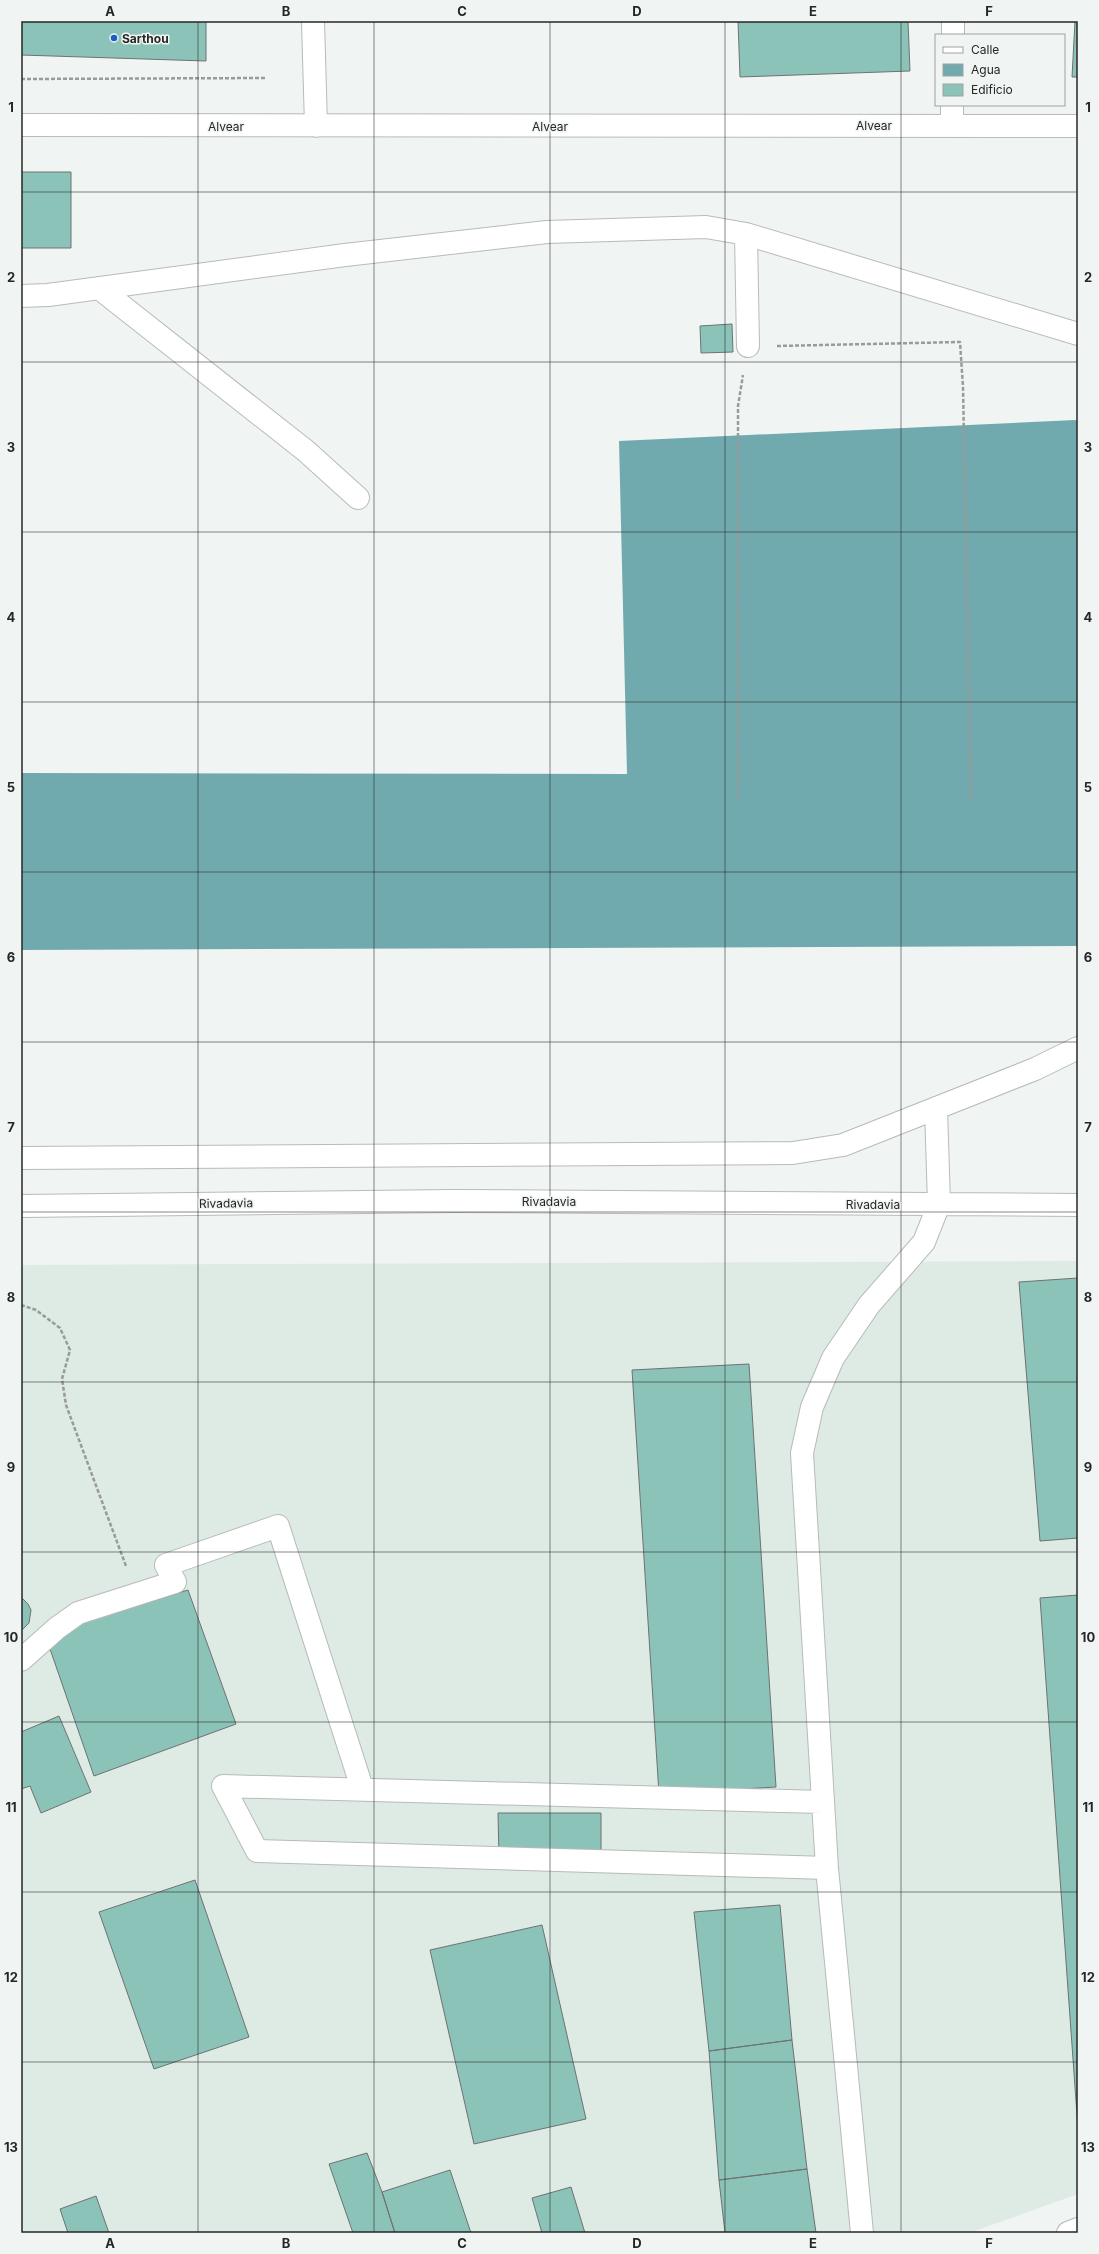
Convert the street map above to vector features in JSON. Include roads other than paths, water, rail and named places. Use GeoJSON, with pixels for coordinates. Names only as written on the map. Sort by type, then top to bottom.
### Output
{"type":"FeatureCollection","features":[{"type":"Feature","properties":{"kind":"street"},"geometry":{"type":"LineString","coordinates":[[313,21],[316,126]]}},
{"type":"Feature","properties":{"kind":"street"},"geometry":{"type":"LineString","coordinates":[[953,21],[953,34]]}},
{"type":"Feature","properties":{"kind":"street","name":"Alvear"},"geometry":{"type":"LineString","coordinates":[[21,125],[316,126],[952,115],[1078,126]]}},
{"type":"Feature","properties":{"kind":"street"},"geometry":{"type":"LineString","coordinates":[[21,296],[48,295],[345,255],[547,232],[706,227],[746,234],[1078,334]]}},
{"type":"Feature","properties":{"kind":"street"},"geometry":{"type":"LineString","coordinates":[[746,234],[748,346]]}},
{"type":"Feature","properties":{"kind":"street"},"geometry":{"type":"LineString","coordinates":[[99,288],[306,451],[358,498]]}},
{"type":"Feature","properties":{"kind":"street"},"geometry":{"type":"LineString","coordinates":[[21,1158],[793,1153],[842,1145],[1035,1069],[1078,1048]]}},
{"type":"Feature","properties":{"kind":"street"},"geometry":{"type":"LineString","coordinates":[[862,2233],[827,1868],[802,1453],[812,1407],[833,1358],[869,1305],[924,1242],[939,1204],[936,1108]]}},
{"type":"Feature","properties":{"kind":"street","name":"Rivadavia"},"geometry":{"type":"LineString","coordinates":[[21,1206],[445,1201],[1078,1205]]}},
{"type":"Feature","properties":{"kind":"street"},"geometry":{"type":"LineString","coordinates":[[21,1660],[57,1628],[78,1613],[175,1582],[166,1565],[278,1526],[362,1788]]}},
{"type":"Feature","properties":{"kind":"street"},"geometry":{"type":"LineString","coordinates":[[823,1802],[362,1788],[223,1786],[257,1851],[827,1868]]}},
{"type":"Feature","properties":{"kind":"street"},"geometry":{"type":"LineString","coordinates":[[1068,2233],[1078,2229]]}},
{"type":"Feature","properties":{"kind":"water"},"geometry":{"type":"Polygon","coordinates":[[[1078,421],[1078,946],[21,950],[21,773],[627,774],[619,441],[1078,421]]]}},
{"type":"Feature","properties":{"kind":"place","name":"Sarthou"},"geometry":{"type":"Point","coordinates":[114,38]}}]}
